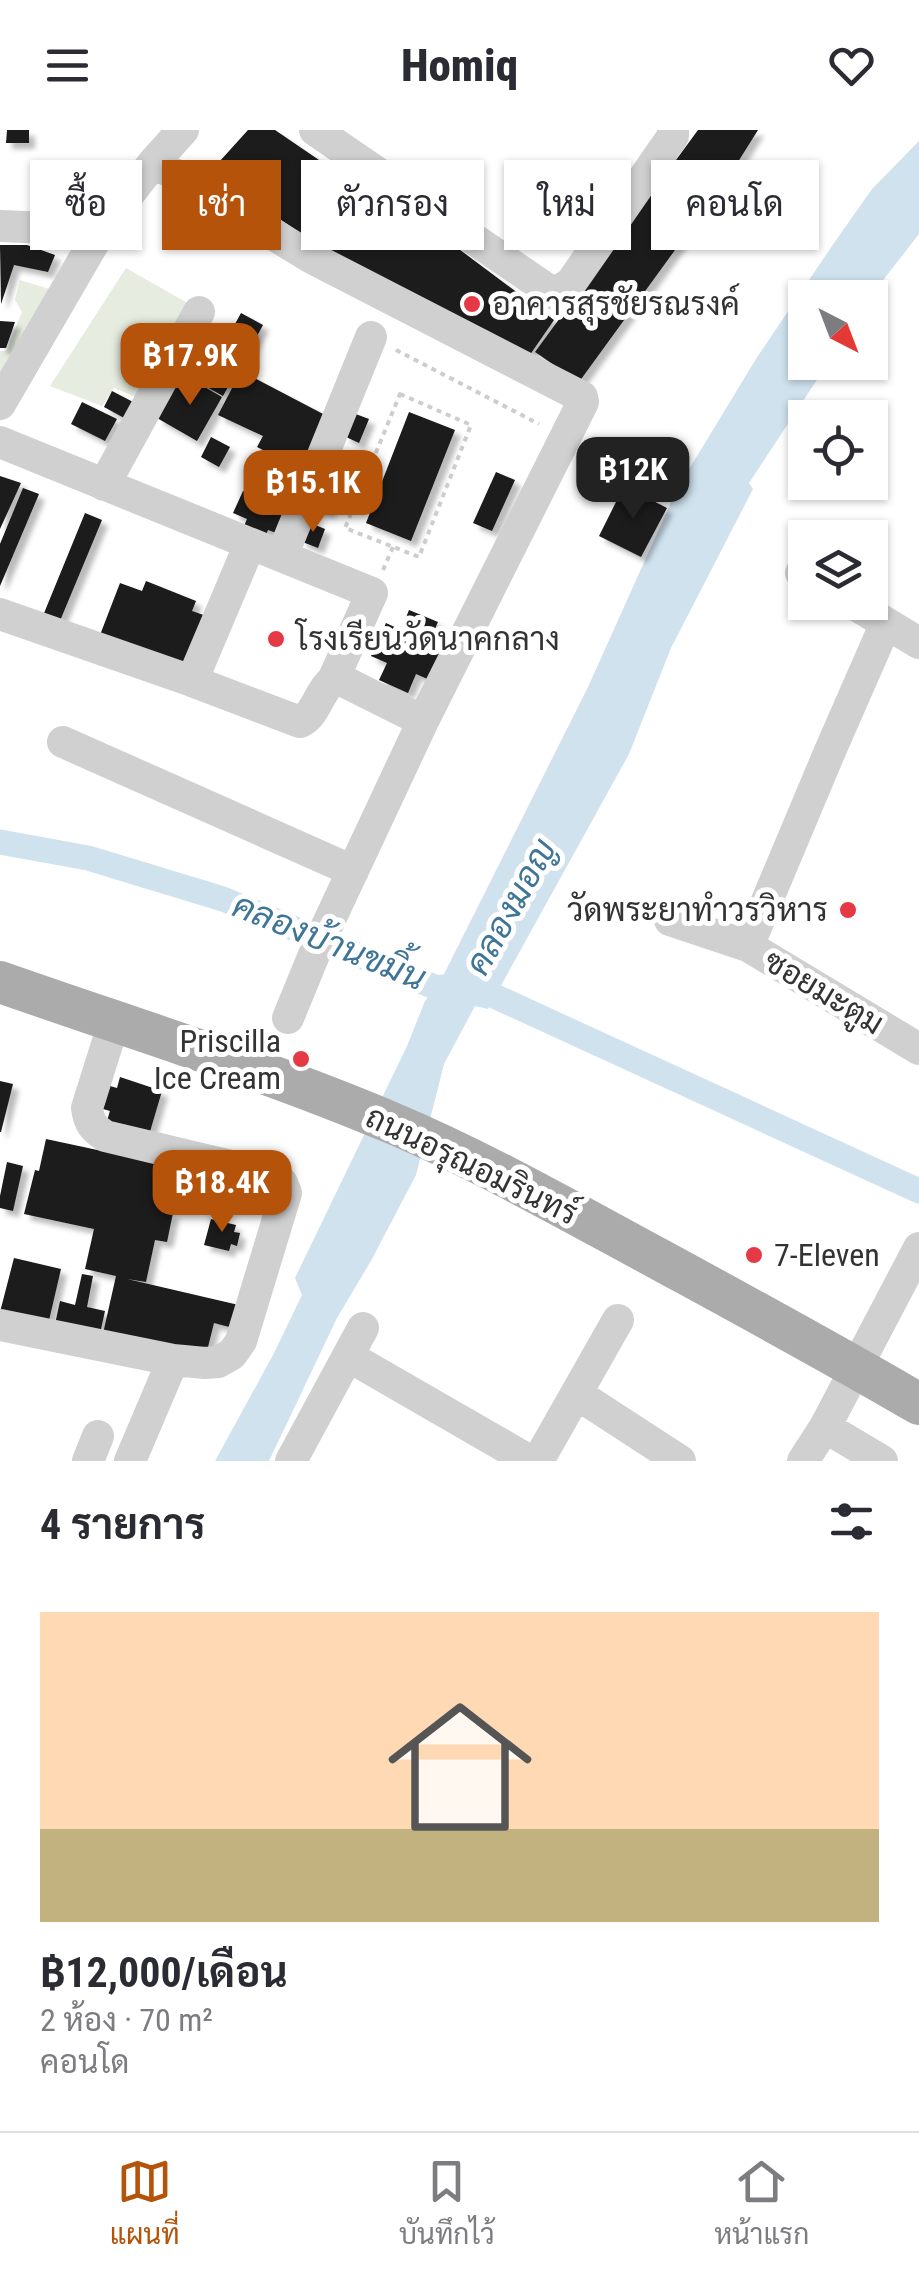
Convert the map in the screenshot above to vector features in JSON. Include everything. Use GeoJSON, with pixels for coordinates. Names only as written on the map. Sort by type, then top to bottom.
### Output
{"type":"FeatureCollection","features":[{"type":"Feature","properties":{"kind":"main road","name":"ถนนอรุณอมรินทร์"},"geometry":{"type":"LineString","coordinates":[[0,982],[392,1123],[526,1186],[919,1404]]}},
{"type":"Feature","properties":{"kind":"street"},"geometry":{"type":"LineString","coordinates":[[142,177],[183,130]]}},
{"type":"Feature","properties":{"kind":"street"},"geometry":{"type":"LineString","coordinates":[[315,130],[351,140],[554,294],[570,283],[673,130]]}},
{"type":"Feature","properties":{"kind":"street"},"geometry":{"type":"LineString","coordinates":[[154,162],[312,258],[582,397],[583,402],[423,720],[288,1018]]}},
{"type":"Feature","properties":{"kind":"street"},"geometry":{"type":"LineString","coordinates":[[0,226],[30,227]]}},
{"type":"Feature","properties":{"kind":"street"},"geometry":{"type":"LineString","coordinates":[[0,404],[89,250]]}},
{"type":"Feature","properties":{"kind":"street"},"geometry":{"type":"LineString","coordinates":[[104,485],[199,312]]}},
{"type":"Feature","properties":{"kind":"street"},"geometry":{"type":"LineString","coordinates":[[282,556],[371,337]]}},
{"type":"Feature","properties":{"kind":"street"},"geometry":{"type":"LineString","coordinates":[[0,442],[372,592],[334,680],[326,686],[309,718],[300,722],[0,614]]}},
{"type":"Feature","properties":{"kind":"street"},"geometry":{"type":"LineString","coordinates":[[192,681],[250,544]]}},
{"type":"Feature","properties":{"kind":"street"},"geometry":{"type":"LineString","coordinates":[[880,620],[919,642]]}},
{"type":"Feature","properties":{"kind":"street"},"geometry":{"type":"LineString","coordinates":[[748,946],[886,624]]}},
{"type":"Feature","properties":{"kind":"street"},"geometry":{"type":"LineString","coordinates":[[334,680],[344,681],[423,720]]}},
{"type":"Feature","properties":{"kind":"street"},"geometry":{"type":"LineString","coordinates":[[64,742],[353,871]]}},
{"type":"Feature","properties":{"kind":"street","name":"ซอยมะตูม"},"geometry":{"type":"LineString","coordinates":[[670,920],[748,946],[919,1048]]}},
{"type":"Feature","properties":{"kind":"street"},"geometry":{"type":"LineString","coordinates":[[0,1325],[204,1363],[218,1362],[232,1354],[239,1344],[286,1193],[282,1182],[273,1176],[106,1136],[95,1130],[87,1108],[114,1022]]}},
{"type":"Feature","properties":{"kind":"street"},"geometry":{"type":"LineString","coordinates":[[804,1461],[857,1368],[909,1289],[919,1248]]}},
{"type":"Feature","properties":{"kind":"street"},"geometry":{"type":"LineString","coordinates":[[538,1461],[618,1320]]}},
{"type":"Feature","properties":{"kind":"street"},"geometry":{"type":"LineString","coordinates":[[292,1461],[355,1342],[530,1461]]}},
{"type":"Feature","properties":{"kind":"street"},"geometry":{"type":"LineString","coordinates":[[130,1461],[173,1360]]}},
{"type":"Feature","properties":{"kind":"street"},"geometry":{"type":"LineString","coordinates":[[578,1394],[680,1461]]}},
{"type":"Feature","properties":{"kind":"street"},"geometry":{"type":"LineString","coordinates":[[825,1427],[882,1461]]}},
{"type":"Feature","properties":{"kind":"path"},"geometry":{"type":"LineString","coordinates":[[371,337],[560,448]]}},
{"type":"Feature","properties":{"kind":"path"},"geometry":{"type":"LineString","coordinates":[[400,394],[471,424],[419,558],[345,528],[400,394]]}},
{"type":"Feature","properties":{"kind":"shaded area"},"geometry":{"type":"Polygon","coordinates":[[[126,268],[191,305],[136,397],[114,388],[102,406],[50,386],[126,268]]]}},
{"type":"Feature","properties":{"kind":"shaded area"},"geometry":{"type":"Polygon","coordinates":[[[20,280],[59,292],[0,399],[0,351],[6,351],[22,312],[15,300],[20,280]]]}},
{"type":"Feature","properties":{"kind":"water"},"geometry":{"type":"Polygon","coordinates":[[[919,141],[919,234],[883,280],[809,280],[834,243],[872,189],[919,141]]]}},
{"type":"Feature","properties":{"kind":"water","name":"คลองมอญ"},"geometry":{"type":"Polygon","coordinates":[[[788,311],[788,380],[817,380],[804,400],[788,400],[788,424],[749,483],[753,489],[671,648],[629,754],[488,1009],[475,1006],[444,1064],[416,1175],[337,1318],[269,1461],[215,1461],[302,1295],[295,1278],[425,1001],[437,988],[588,687],[677,489],[788,311]]]}},
{"type":"Feature","properties":{"kind":"building"},"geometry":{"type":"Polygon","coordinates":[[[7,130],[29,130],[29,143],[6,143],[7,130]]]}},
{"type":"Feature","properties":{"kind":"building","name":"อาคารสุรชัยรณรงค์"},"geometry":{"type":"Polygon","coordinates":[[[248,130],[275,130],[319,160],[301,160],[301,233],[281,220],[281,160],[221,160],[248,130]]]}},
{"type":"Feature","properties":{"kind":"building"},"geometry":{"type":"Polygon","coordinates":[[[698,130],[758,130],[739,160],[676,160],[698,130]]]}},
{"type":"Feature","properties":{"kind":"building"},"geometry":{"type":"Polygon","coordinates":[[[651,194],[651,250],[675,250],[579,382],[535,352],[610,250],[631,250],[631,221],[651,194]]]}},
{"type":"Feature","properties":{"kind":"building"},"geometry":{"type":"Polygon","coordinates":[[[0,245],[27,245],[30,250],[55,255],[48,272],[14,265],[1,304],[0,245]]]}},
{"type":"Feature","properties":{"kind":"building","name":"อาคารสุรชัยรณรงค์"},"geometry":{"type":"Polygon","coordinates":[[[326,250],[460,250],[554,320],[525,362],[381,287],[326,250]]]}},
{"type":"Feature","properties":{"kind":"building"},"geometry":{"type":"Polygon","coordinates":[[[241,313],[263,325],[244,360],[222,348],[241,313]]]}},
{"type":"Feature","properties":{"kind":"building"},"geometry":{"type":"Polygon","coordinates":[[[0,321],[15,322],[6,348],[0,348],[0,321]]]}},
{"type":"Feature","properties":{"kind":"building"},"geometry":{"type":"Polygon","coordinates":[[[215,346],[242,361],[223,396],[196,381],[215,346]]]}},
{"type":"Feature","properties":{"kind":"building"},"geometry":{"type":"Polygon","coordinates":[[[241,371],[327,416],[305,460],[293,454],[288,463],[257,447],[263,436],[218,415],[241,371]]]}},
{"type":"Feature","properties":{"kind":"building"},"geometry":{"type":"Polygon","coordinates":[[[182,374],[222,397],[197,441],[157,418],[182,374]]]}},
{"type":"Feature","properties":{"kind":"building"},"geometry":{"type":"Polygon","coordinates":[[[112,391],[135,403],[126,419],[104,407],[112,391]]]}},
{"type":"Feature","properties":{"kind":"building"},"geometry":{"type":"Polygon","coordinates":[[[82,402],[117,419],[105,441],[71,424],[82,402]]]}},
{"type":"Feature","properties":{"kind":"building"},"geometry":{"type":"Polygon","coordinates":[[[409,412],[455,430],[411,541],[366,523],[409,412]]]}},
{"type":"Feature","properties":{"kind":"building"},"geometry":{"type":"Polygon","coordinates":[[[353,413],[369,419],[359,443],[344,436],[353,413]]]}},
{"type":"Feature","properties":{"kind":"building"},"geometry":{"type":"Polygon","coordinates":[[[211,437],[230,447],[219,467],[201,457],[211,437]]]}},
{"type":"Feature","properties":{"kind":"building"},"geometry":{"type":"Polygon","coordinates":[[[496,472],[515,480],[492,531],[473,523],[496,472]]]}},
{"type":"Feature","properties":{"kind":"building"},"geometry":{"type":"Polygon","coordinates":[[[0,476],[21,483],[0,529],[0,476]]]}},
{"type":"Feature","properties":{"kind":"building"},"geometry":{"type":"Polygon","coordinates":[[[323,483],[339,489],[329,513],[313,507],[323,483]]]}},
{"type":"Feature","properties":{"kind":"building"},"geometry":{"type":"Polygon","coordinates":[[[261,486],[283,495],[277,509],[291,514],[282,535],[268,530],[263,542],[241,533],[247,519],[233,513],[243,491],[256,497],[261,486]]]}},
{"type":"Feature","properties":{"kind":"building"},"geometry":{"type":"Polygon","coordinates":[[[624,486],[667,508],[641,557],[599,536],[624,486]]]}},
{"type":"Feature","properties":{"kind":"building"},"geometry":{"type":"Polygon","coordinates":[[[23,488],[39,494],[0,586],[0,544],[23,488]]]}},
{"type":"Feature","properties":{"kind":"building"},"geometry":{"type":"Polygon","coordinates":[[[85,513],[102,520],[57,628],[40,623],[85,513]]]}},
{"type":"Feature","properties":{"kind":"building"},"geometry":{"type":"Polygon","coordinates":[[[308,522],[325,529],[318,548],[300,541],[308,522]]]}},
{"type":"Feature","properties":{"kind":"building"},"geometry":{"type":"Polygon","coordinates":[[[146,581],[196,601],[192,611],[215,619],[194,671],[100,635],[120,583],[142,591],[146,581]]]}},
{"type":"Feature","properties":{"kind":"building"},"geometry":{"type":"Polygon","coordinates":[[[409,610],[438,622],[429,642],[447,650],[432,681],[416,674],[408,693],[379,680],[387,663],[371,656],[386,623],[401,630],[409,610]]]}},
{"type":"Feature","properties":{"kind":"building"},"geometry":{"type":"Polygon","coordinates":[[[120,1077],[162,1091],[149,1135],[106,1124],[110,1111],[103,1109],[110,1086],[117,1088],[120,1077]]]}},
{"type":"Feature","properties":{"kind":"building"},"geometry":{"type":"Polygon","coordinates":[[[0,1081],[13,1084],[1,1132],[0,1132],[0,1081]]]}},
{"type":"Feature","properties":{"kind":"building"},"geometry":{"type":"Polygon","coordinates":[[[46,1139],[172,1166],[162,1211],[173,1213],[167,1242],[155,1240],[146,1282],[127,1279],[243,1306],[237,1329],[214,1323],[206,1355],[102,1338],[116,1276],[85,1269],[94,1229],[24,1214],[46,1139]]]}},
{"type":"Feature","properties":{"kind":"building"},"geometry":{"type":"Polygon","coordinates":[[[7,1162],[23,1166],[13,1211],[0,1208],[7,1162]]]}},
{"type":"Feature","properties":{"kind":"building"},"geometry":{"type":"Polygon","coordinates":[[[211,1219],[236,1225],[234,1232],[240,1233],[237,1246],[231,1244],[229,1251],[204,1245],[211,1219]]]}},
{"type":"Feature","properties":{"kind":"building"},"geometry":{"type":"Polygon","coordinates":[[[14,1258],[61,1269],[47,1329],[0,1312],[14,1258]]]}},
{"type":"Feature","properties":{"kind":"building"},"geometry":{"type":"Polygon","coordinates":[[[82,1274],[93,1276],[87,1307],[105,1311],[99,1338],[54,1329],[60,1301],[75,1305],[82,1274]]]}},
{"type":"Feature","properties":{"kind":"waterway","name":"คลองบ้านขมิ้น"},"geometry":{"type":"LineString","coordinates":[[0,842],[88,858],[223,899],[437,988],[468,984],[919,1191]]}},
{"type":"Feature","properties":{"kind":"place","name":"อาคารสุรชัยรณรงค์"},"geometry":{"type":"Point","coordinates":[472,304]}},
{"type":"Feature","properties":{"kind":"place","name":"โรงเรียนวัดนาคกลาง"},"geometry":{"type":"Point","coordinates":[276,639]}},
{"type":"Feature","properties":{"kind":"place","name":"วัดพระยาทําวรวิหาร"},"geometry":{"type":"Point","coordinates":[848,910]}},
{"type":"Feature","properties":{"kind":"place","name":"Priscilla Ice Cream"},"geometry":{"type":"Point","coordinates":[301,1059]}},
{"type":"Feature","properties":{"kind":"place","name":"7-Eleven"},"geometry":{"type":"Point","coordinates":[754,1255]}}]}
